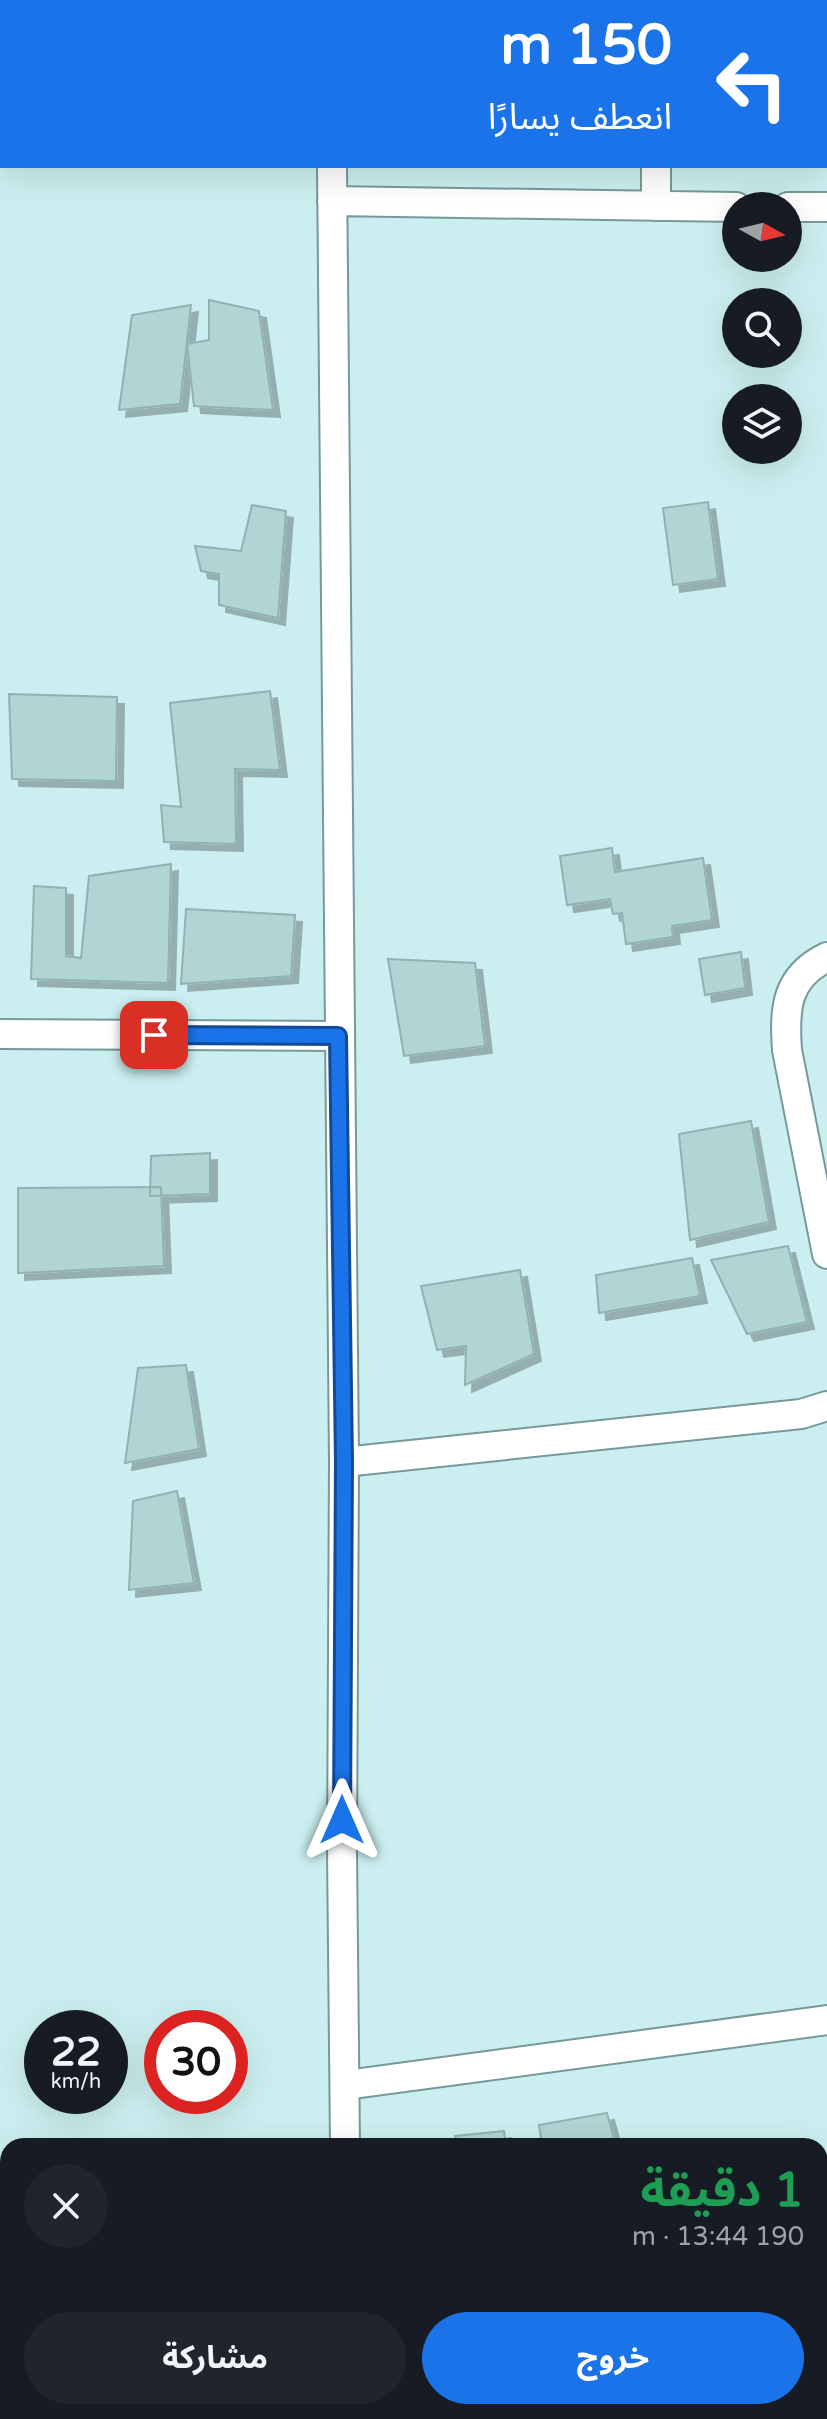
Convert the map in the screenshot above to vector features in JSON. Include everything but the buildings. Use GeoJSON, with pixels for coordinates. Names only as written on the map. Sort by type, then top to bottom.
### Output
{"type":"FeatureCollection","features":[{"type":"Feature","properties":{"kind":"street"},"geometry":{"type":"LineString","coordinates":[[332,168],[344,1462],[342,1850],[345,2138]]}},
{"type":"Feature","properties":{"kind":"street"},"geometry":{"type":"LineString","coordinates":[[656,168],[656,206]]}},
{"type":"Feature","properties":{"kind":"street"},"geometry":{"type":"LineString","coordinates":[[332,201],[722,207]]}},
{"type":"Feature","properties":{"kind":"street"},"geometry":{"type":"LineString","coordinates":[[802,207],[827,207]]}},
{"type":"Feature","properties":{"kind":"street"},"geometry":{"type":"LineString","coordinates":[[827,957],[802,972],[789,992],[784,1017],[787,1050],[827,1254]]}},
{"type":"Feature","properties":{"kind":"street"},"geometry":{"type":"LineString","coordinates":[[0,1034],[338,1036]]}},
{"type":"Feature","properties":{"kind":"street"},"geometry":{"type":"LineString","coordinates":[[344,1462],[801,1414],[827,1406]]}},
{"type":"Feature","properties":{"kind":"street"},"geometry":{"type":"LineString","coordinates":[[346,2085],[827,2020]]}},
{"type":"Feature","properties":{"kind":"route"},"geometry":{"type":"LineString","coordinates":[[154,1035],[338,1036],[344,1462],[342,1820]]}}]}
